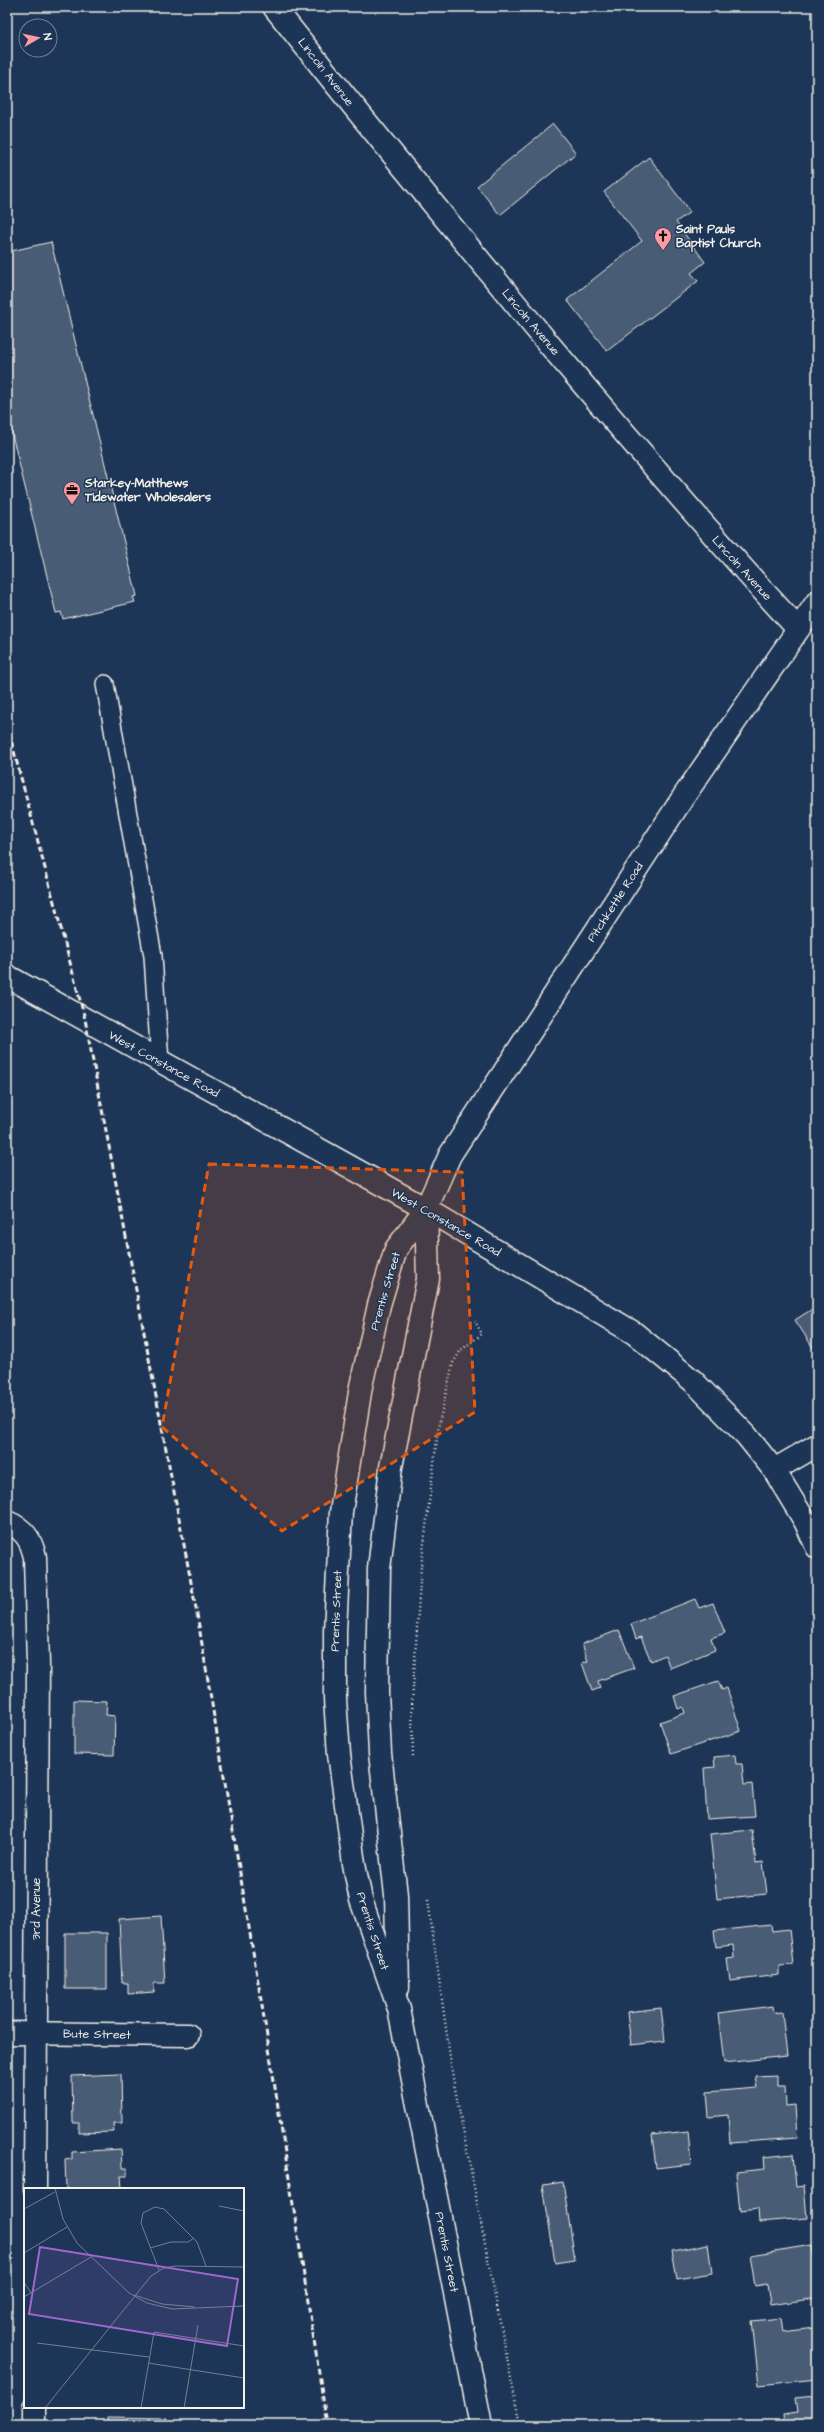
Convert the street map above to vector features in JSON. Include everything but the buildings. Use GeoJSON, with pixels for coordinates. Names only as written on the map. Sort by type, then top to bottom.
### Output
{"type":"FeatureCollection","features":[{"type":"Feature","properties":{"kind":"street","name":"Lincoln Avenue"},"geometry":{"type":"LineString","coordinates":[[274,7],[388,152],[623,431],[744,571],[798,629]]}},
{"type":"Feature","properties":{"kind":"street","name":"Pitchkettle Road"},"geometry":{"type":"LineString","coordinates":[[426,1209],[450,1155],[680,802],[817,602]]}},
{"type":"Feature","properties":{"kind":"street","name":"West Constance Road"},"geometry":{"type":"LineString","coordinates":[[7,976],[426,1209],[634,1333],[693,1381],[746,1435],[774,1470],[805,1521],[817,1548]]}},
{"type":"Feature","properties":{"kind":"street","name":"Prentis Street"},"geometry":{"type":"LineString","coordinates":[[426,1209],[396,1249],[379,1305],[361,1386],[341,1512],[335,1631],[335,1698],[339,1754],[354,1864],[361,1900],[399,2009],[481,2425]]}},
{"type":"Feature","properties":{"kind":"street","name":"Prentis Street"},"geometry":{"type":"LineString","coordinates":[[399,2009],[396,1896],[380,1753],[377,1692],[379,1569],[391,1466],[428,1278],[426,1209]]}},
{"type":"Feature","properties":{"kind":"street"},"geometry":{"type":"LineString","coordinates":[[774,1470],[817,1445]]}},
{"type":"Feature","properties":{"kind":"street","name":"3rd Avenue"},"geometry":{"type":"LineString","coordinates":[[7,1522],[20,1528],[32,1542],[35,1557],[37,1629],[34,2188]]}},
{"type":"Feature","properties":{"kind":"street","name":"Bute Street"},"geometry":{"type":"LineString","coordinates":[[7,2032],[188,2035]]}},
{"type":"Feature","properties":{"kind":"street"},"geometry":{"type":"LineString","coordinates":[[34,2408],[34,2425]]}},
{"type":"Feature","properties":{"kind":"lane"},"geometry":{"type":"LineString","coordinates":[[105,684],[153,956],[160,1062]]}},
{"type":"Feature","properties":{"kind":"path"},"geometry":{"type":"LineString","coordinates":[[413,1758],[412,1704],[421,1567],[439,1423],[453,1363],[461,1350],[482,1334],[475,1321]]}},
{"type":"Feature","properties":{"kind":"path"},"geometry":{"type":"LineString","coordinates":[[427,1893],[455,2085],[520,2425]]}},
{"type":"Feature","properties":{"kind":"highlighted area"},"geometry":{"type":"Polygon","coordinates":[[[209,1164],[462,1172],[475,1412],[282,1531],[162,1427],[209,1164]]]}},
{"type":"Feature","properties":{"kind":"railway"},"geometry":{"type":"LineString","coordinates":[[7,725],[85,1019],[197,1614],[268,2042],[327,2425]]}},
{"type":"Feature","properties":{"kind":"place","name":"Saint Pauls Baptist Church"},"geometry":{"type":"Point","coordinates":[663,251]}},
{"type":"Feature","properties":{"kind":"place","name":"Starkey-Matthews Tidewater Wholesalers"},"geometry":{"type":"Point","coordinates":[72,505]}}]}
